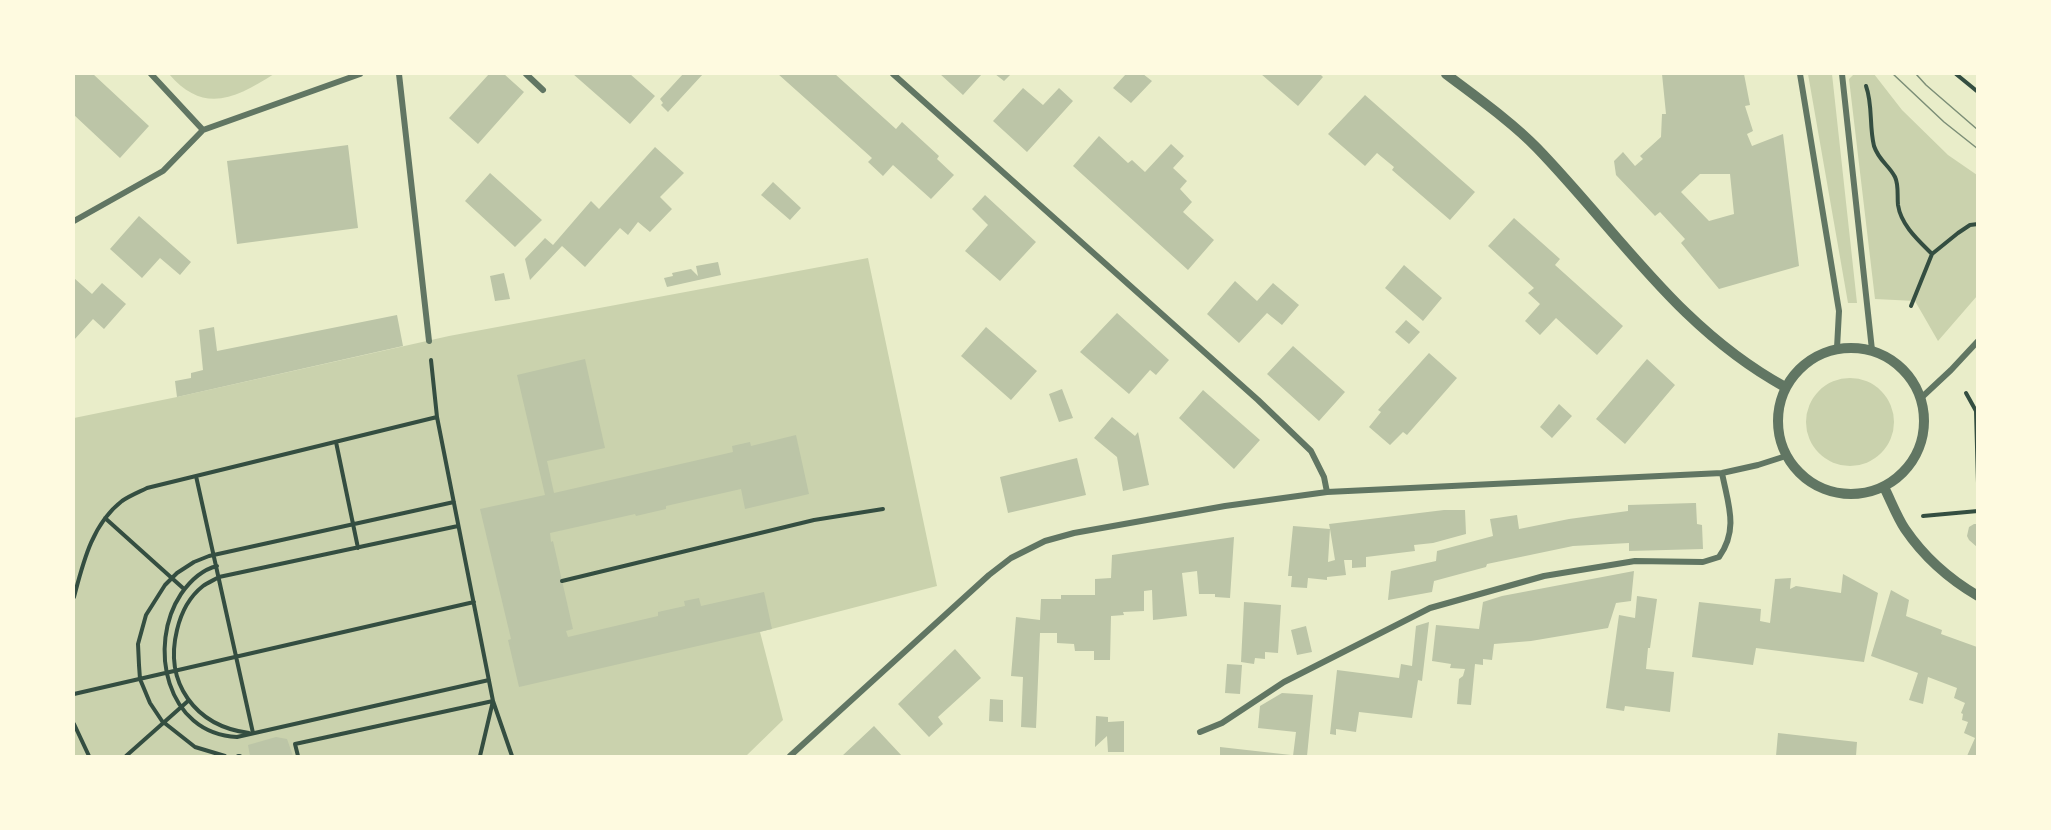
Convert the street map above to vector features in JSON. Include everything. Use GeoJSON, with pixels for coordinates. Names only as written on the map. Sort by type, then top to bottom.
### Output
{"type":"FeatureCollection","features":[{"type":"Feature","properties":{"kind":"street"},"geometry":{"type":"LineString","coordinates":[[151,74],[203,130]]}},
{"type":"Feature","properties":{"kind":"street"},"geometry":{"type":"LineString","coordinates":[[74,221],[162,171],[203,130],[360,74]]}},
{"type":"Feature","properties":{"kind":"street"},"geometry":{"type":"LineString","coordinates":[[399,74],[429,341]]}},
{"type":"Feature","properties":{"kind":"street"},"geometry":{"type":"LineString","coordinates":[[526,74],[543,90]]}},
{"type":"Feature","properties":{"kind":"street"},"geometry":{"type":"LineString","coordinates":[[893,74],[1258,400],[1311,451],[1324,477],[1327,492]]}},
{"type":"Feature","properties":{"kind":"street"},"geometry":{"type":"LineString","coordinates":[[1446,74],[1535,146],[1570,183],[1666,295],[1693,321],[1740,359],[1785,387]]}},
{"type":"Feature","properties":{"kind":"street"},"geometry":{"type":"LineString","coordinates":[[1800,74],[1839,310],[1837,348]]}},
{"type":"Feature","properties":{"kind":"street"},"geometry":{"type":"LineString","coordinates":[[1842,74],[1872,350]]}},
{"type":"Feature","properties":{"kind":"street"},"geometry":{"type":"LineString","coordinates":[[1921,398],[1977,341]]}},
{"type":"Feature","properties":{"kind":"street"},"geometry":{"type":"LineString","coordinates":[[1857,347],[1872,350],[1887,357],[1909,376],[1921,398],[1924,420],[1920,444],[1914,459],[1908,468],[1884,487],[1863,494],[1833,493],[1815,486],[1800,475],[1786,456],[1779,439],[1778,406],[1785,387],[1795,372],[1812,358],[1837,348],[1857,347]]}},
{"type":"Feature","properties":{"kind":"street"},"geometry":{"type":"LineString","coordinates":[[790,756],[989,575],[1011,558],[1045,541],[1074,533],[1213,508],[1327,492],[1722,473],[1786,456]]}},
{"type":"Feature","properties":{"kind":"street"},"geometry":{"type":"LineString","coordinates":[[1200,732],[1222,723],[1284,682],[1430,608],[1544,576],[1635,561],[1703,562],[1719,557],[1731,534],[1722,473]]}},
{"type":"Feature","properties":{"kind":"street"},"geometry":{"type":"LineString","coordinates":[[1884,487],[1905,529],[1932,561],[1977,596]]}},
{"type":"Feature","properties":{"kind":"path"},"geometry":{"type":"LineString","coordinates":[[1956,74],[1977,92]]}},
{"type":"Feature","properties":{"kind":"path"},"geometry":{"type":"LineString","coordinates":[[1864,79],[1870,96],[1874,146],[1883,164],[1896,179],[1899,213],[1913,234],[1932,254]]}},
{"type":"Feature","properties":{"kind":"path"},"geometry":{"type":"LineString","coordinates":[[1911,306],[1932,254],[1970,225],[1977,224]]}},
{"type":"Feature","properties":{"kind":"path"},"geometry":{"type":"LineString","coordinates":[[429,341],[437,417],[493,701],[512,756]]}},
{"type":"Feature","properties":{"kind":"path"},"geometry":{"type":"LineString","coordinates":[[1966,393],[1976,411],[1977,483]]}},
{"type":"Feature","properties":{"kind":"path"},"geometry":{"type":"LineString","coordinates":[[74,597],[92,538],[105,518],[122,501],[147,488],[437,417]]}},
{"type":"Feature","properties":{"kind":"path"},"geometry":{"type":"LineString","coordinates":[[336,442],[358,548]]}},
{"type":"Feature","properties":{"kind":"path"},"geometry":{"type":"LineString","coordinates":[[196,476],[253,733]]}},
{"type":"Feature","properties":{"kind":"path"},"geometry":{"type":"LineString","coordinates":[[225,756],[195,747],[164,723],[150,703],[140,679],[138,644],[146,615],[165,585],[194,562],[214,555],[454,502]]}},
{"type":"Feature","properties":{"kind":"path"},"geometry":{"type":"LineString","coordinates":[[562,581],[814,520],[883,509]]}},
{"type":"Feature","properties":{"kind":"path"},"geometry":{"type":"LineString","coordinates":[[1923,516],[1977,511]]}},
{"type":"Feature","properties":{"kind":"path"},"geometry":{"type":"LineString","coordinates":[[105,518],[184,589]]}},
{"type":"Feature","properties":{"kind":"path"},"geometry":{"type":"LineString","coordinates":[[253,733],[236,731],[217,723],[188,701],[179,687],[173,659],[174,642],[180,617],[186,605],[202,587],[219,577],[459,526]]}},
{"type":"Feature","properties":{"kind":"path"},"geometry":{"type":"LineString","coordinates":[[217,566],[208,568],[184,589],[170,615],[164,657],[171,691],[192,718],[209,730],[225,736],[237,737],[489,680]]}},
{"type":"Feature","properties":{"kind":"path"},"geometry":{"type":"LineString","coordinates":[[74,694],[474,602]]}},
{"type":"Feature","properties":{"kind":"path"},"geometry":{"type":"LineString","coordinates":[[126,756],[188,701]]}},
{"type":"Feature","properties":{"kind":"path"},"geometry":{"type":"LineString","coordinates":[[298,756],[295,744],[493,701]]}},
{"type":"Feature","properties":{"kind":"path"},"geometry":{"type":"LineString","coordinates":[[480,756],[493,701]]}},
{"type":"Feature","properties":{"kind":"path"},"geometry":{"type":"LineString","coordinates":[[74,724],[89,756]]}},
{"type":"Feature","properties":{"kind":"green space"},"geometry":{"type":"Polygon","coordinates":[[[169,74],[274,74],[233,95],[208,98],[195,95],[182,87],[169,74]]]}},
{"type":"Feature","properties":{"kind":"green space"},"geometry":{"type":"Polygon","coordinates":[[[1808,74],[1832,74],[1857,303],[1848,303],[1808,74]]]}},
{"type":"Feature","properties":{"kind":"green space"},"geometry":{"type":"Polygon","coordinates":[[[1854,74],[1874,74],[1902,110],[1948,155],[1977,175],[1977,296],[1938,341],[1915,301],[1875,299],[1849,79],[1854,74]]]}},
{"type":"Feature","properties":{"kind":"green space"},"geometry":{"type":"Polygon","coordinates":[[[868,258],[937,586],[760,632],[783,720],[746,756],[74,756],[74,418],[449,336],[868,258]]]}},
{"type":"Feature","properties":{"kind":"green space"},"geometry":{"type":"Polygon","coordinates":[[[1850,378],[1875,385],[1887,397],[1894,422],[1887,447],[1875,459],[1850,466],[1825,459],[1813,447],[1806,422],[1813,397],[1825,385],[1850,378]]]}},
{"type":"Feature","properties":{"kind":"building"},"geometry":{"type":"Polygon","coordinates":[[[74,74],[93,74],[149,126],[120,158],[74,115],[74,74]]]}},
{"type":"Feature","properties":{"kind":"building"},"geometry":{"type":"Polygon","coordinates":[[[489,74],[504,74],[524,92],[478,144],[449,118],[489,74]]]}},
{"type":"Feature","properties":{"kind":"building"},"geometry":{"type":"Polygon","coordinates":[[[573,74],[630,74],[655,96],[630,124],[573,74]]]}},
{"type":"Feature","properties":{"kind":"building"},"geometry":{"type":"Polygon","coordinates":[[[683,74],[703,74],[668,112],[661,105],[663,103],[660,99],[683,74]]]}},
{"type":"Feature","properties":{"kind":"building"},"geometry":{"type":"Polygon","coordinates":[[[778,74],[835,74],[896,129],[902,122],[939,156],[937,159],[954,175],[931,199],[893,165],[883,176],[868,162],[872,158],[778,74]]]}},
{"type":"Feature","properties":{"kind":"building"},"geometry":{"type":"Polygon","coordinates":[[[940,74],[982,74],[963,95],[940,74]]]}},
{"type":"Feature","properties":{"kind":"building"},"geometry":{"type":"Polygon","coordinates":[[[995,74],[1011,74],[1004,81],[995,74]]]}},
{"type":"Feature","properties":{"kind":"building"},"geometry":{"type":"Polygon","coordinates":[[[1126,74],[1143,74],[1152,81],[1131,103],[1113,88],[1126,74]]]}},
{"type":"Feature","properties":{"kind":"building"},"geometry":{"type":"Polygon","coordinates":[[[1261,74],[1320,74],[1323,77],[1298,106],[1261,74]]]}},
{"type":"Feature","properties":{"kind":"building"},"geometry":{"type":"Polygon","coordinates":[[[1662,74],[1744,74],[1750,105],[1745,106],[1753,131],[1747,134],[1752,146],[1783,134],[1799,266],[1719,289],[1681,243],[1685,239],[1660,212],[1655,216],[1616,175],[1614,161],[1623,152],[1635,166],[1643,159],[1640,156],[1661,137],[1662,114],[1666,114],[1662,74]],[[1700,174],[1681,192],[1709,221],[1734,214],[1730,174],[1700,174]]]}},
{"type":"Feature","properties":{"kind":"building"},"geometry":{"type":"Polygon","coordinates":[[[1023,88],[1043,105],[1059,88],[1073,101],[1027,152],[993,121],[1023,88]]]}},
{"type":"Feature","properties":{"kind":"building"},"geometry":{"type":"Polygon","coordinates":[[[1365,95],[1475,192],[1450,220],[1392,170],[1394,167],[1377,153],[1365,166],[1328,134],[1365,95]]]}},
{"type":"Feature","properties":{"kind":"building"},"geometry":{"type":"Polygon","coordinates":[[[1099,136],[1128,163],[1132,160],[1145,172],[1171,144],[1184,156],[1173,168],[1187,181],[1180,189],[1192,202],[1183,212],[1214,240],[1188,270],[1073,166],[1099,136]]]}},
{"type":"Feature","properties":{"kind":"building"},"geometry":{"type":"Polygon","coordinates":[[[348,145],[358,228],[237,244],[227,161],[348,145]]]}},
{"type":"Feature","properties":{"kind":"building"},"geometry":{"type":"Polygon","coordinates":[[[655,147],[684,173],[660,197],[672,209],[650,232],[638,222],[628,235],[620,228],[585,267],[562,246],[530,280],[525,259],[545,238],[553,245],[591,201],[599,209],[655,147]]]}},
{"type":"Feature","properties":{"kind":"building"},"geometry":{"type":"Polygon","coordinates":[[[490,173],[542,220],[515,247],[465,201],[490,173]]]}},
{"type":"Feature","properties":{"kind":"building"},"geometry":{"type":"Polygon","coordinates":[[[773,182],[801,208],[790,220],[761,195],[773,182]]]}},
{"type":"Feature","properties":{"kind":"building"},"geometry":{"type":"Polygon","coordinates":[[[985,195],[1036,242],[1000,281],[965,251],[988,225],[972,209],[985,195]]]}},
{"type":"Feature","properties":{"kind":"building"},"geometry":{"type":"Polygon","coordinates":[[[139,216],[191,262],[180,275],[160,258],[142,278],[110,249],[139,216]]]}},
{"type":"Feature","properties":{"kind":"building"},"geometry":{"type":"Polygon","coordinates":[[[1514,218],[1560,259],[1555,265],[1623,326],[1597,355],[1556,318],[1540,335],[1525,321],[1540,304],[1528,293],[1534,288],[1488,246],[1514,218]]]}},
{"type":"Feature","properties":{"kind":"building"},"geometry":{"type":"Polygon","coordinates":[[[718,262],[721,275],[667,287],[664,278],[673,276],[672,273],[691,269],[698,276],[696,266],[718,262]]]}},
{"type":"Feature","properties":{"kind":"building"},"geometry":{"type":"Polygon","coordinates":[[[1404,265],[1442,298],[1423,321],[1385,288],[1404,265]]]}},
{"type":"Feature","properties":{"kind":"building"},"geometry":{"type":"Polygon","coordinates":[[[504,273],[510,299],[495,301],[490,276],[504,273]]]}},
{"type":"Feature","properties":{"kind":"building"},"geometry":{"type":"Polygon","coordinates":[[[74,278],[92,294],[102,283],[126,304],[104,329],[93,319],[74,340],[74,278]]]}},
{"type":"Feature","properties":{"kind":"building"},"geometry":{"type":"Polygon","coordinates":[[[1235,281],[1257,301],[1273,283],[1299,305],[1282,325],[1267,313],[1239,343],[1207,314],[1235,281]]]}},
{"type":"Feature","properties":{"kind":"building"},"geometry":{"type":"Polygon","coordinates":[[[1117,313],[1169,360],[1156,375],[1150,370],[1129,394],[1080,352],[1117,313]]]}},
{"type":"Feature","properties":{"kind":"building"},"geometry":{"type":"Polygon","coordinates":[[[397,315],[403,346],[177,397],[175,381],[191,378],[191,373],[203,370],[199,330],[214,327],[217,351],[397,315]]]}},
{"type":"Feature","properties":{"kind":"building"},"geometry":{"type":"Polygon","coordinates":[[[1406,320],[1420,332],[1409,344],[1395,332],[1406,320]]]}},
{"type":"Feature","properties":{"kind":"building"},"geometry":{"type":"Polygon","coordinates":[[[986,327],[1037,371],[1011,400],[961,356],[986,327]]]}},
{"type":"Feature","properties":{"kind":"building"},"geometry":{"type":"Polygon","coordinates":[[[1293,346],[1345,392],[1319,421],[1267,374],[1293,346]]]}},
{"type":"Feature","properties":{"kind":"building"},"geometry":{"type":"Polygon","coordinates":[[[1429,353],[1457,378],[1407,435],[1403,432],[1390,445],[1369,427],[1381,412],[1378,410],[1429,353]]]}},
{"type":"Feature","properties":{"kind":"building"},"geometry":{"type":"Polygon","coordinates":[[[585,359],[605,448],[547,461],[554,493],[733,452],[732,446],[750,442],[751,446],[796,435],[809,494],[745,509],[741,489],[666,506],[666,509],[636,516],[635,514],[550,533],[573,629],[566,631],[568,637],[658,616],[658,612],[685,606],[684,601],[699,598],[701,606],[764,592],[772,629],[519,687],[508,640],[511,639],[480,509],[545,495],[517,375],[585,359]]]}},
{"type":"Feature","properties":{"kind":"building"},"geometry":{"type":"Polygon","coordinates":[[[1647,359],[1675,385],[1625,444],[1596,419],[1647,359]]]}},
{"type":"Feature","properties":{"kind":"building"},"geometry":{"type":"Polygon","coordinates":[[[1062,389],[1073,418],[1059,422],[1049,394],[1062,389]]]}},
{"type":"Feature","properties":{"kind":"building"},"geometry":{"type":"Polygon","coordinates":[[[1203,390],[1260,440],[1234,469],[1179,418],[1203,390]]]}},
{"type":"Feature","properties":{"kind":"building"},"geometry":{"type":"Polygon","coordinates":[[[1559,404],[1572,416],[1552,438],[1540,427],[1559,404]]]}},
{"type":"Feature","properties":{"kind":"building"},"geometry":{"type":"Polygon","coordinates":[[[1112,417],[1135,436],[1138,432],[1149,485],[1123,491],[1117,457],[1094,438],[1112,417]]]}},
{"type":"Feature","properties":{"kind":"building"},"geometry":{"type":"Polygon","coordinates":[[[1077,458],[1086,495],[1008,513],[1000,477],[1077,458]]]}},
{"type":"Feature","properties":{"kind":"building"},"geometry":{"type":"Polygon","coordinates":[[[1696,503],[1697,524],[1702,525],[1703,549],[1629,551],[1629,543],[1573,546],[1487,564],[1486,567],[1434,581],[1432,592],[1388,600],[1391,571],[1436,561],[1437,551],[1493,536],[1490,519],[1517,515],[1519,529],[1628,511],[1628,505],[1696,503]]]}},
{"type":"Feature","properties":{"kind":"building"},"geometry":{"type":"Polygon","coordinates":[[[1444,510],[1465,510],[1466,534],[1433,543],[1414,545],[1415,551],[1366,557],[1366,567],[1352,568],[1352,560],[1344,560],[1346,575],[1327,577],[1327,580],[1308,578],[1307,588],[1291,587],[1292,576],[1288,576],[1293,526],[1330,529],[1329,524],[1444,510]],[[1330,529],[1328,562],[1335,560],[1330,529]]]}},
{"type":"Feature","properties":{"kind":"building"},"geometry":{"type":"Polygon","coordinates":[[[1977,524],[1977,547],[1967,536],[1969,527],[1977,524]]]}},
{"type":"Feature","properties":{"kind":"building"},"geometry":{"type":"Polygon","coordinates":[[[1234,537],[1230,598],[1215,597],[1215,594],[1199,594],[1197,571],[1182,573],[1187,616],[1153,620],[1152,590],[1144,591],[1144,611],[1123,612],[1124,615],[1111,616],[1110,660],[1094,660],[1094,651],[1075,651],[1074,644],[1057,643],[1057,633],[1040,633],[1036,728],[1021,727],[1023,677],[1011,676],[1016,617],[1040,620],[1041,599],[1061,599],[1061,595],[1095,595],[1095,579],[1111,578],[1112,555],[1234,537]]]}},
{"type":"Feature","properties":{"kind":"building"},"geometry":{"type":"Polygon","coordinates":[[[1634,571],[1631,601],[1616,603],[1608,628],[1531,641],[1494,644],[1492,660],[1483,659],[1483,665],[1475,664],[1471,705],[1457,704],[1459,679],[1463,676],[1465,669],[1450,668],[1451,664],[1432,661],[1436,625],[1479,629],[1483,602],[1502,596],[1634,571]]]}},
{"type":"Feature","properties":{"kind":"building"},"geometry":{"type":"Polygon","coordinates":[[[1843,574],[1878,593],[1864,662],[1756,648],[1753,665],[1692,657],[1699,602],[1761,609],[1760,621],[1770,623],[1775,579],[1791,578],[1790,589],[1796,586],[1841,593],[1843,574]]]}},
{"type":"Feature","properties":{"kind":"building"},"geometry":{"type":"Polygon","coordinates":[[[1891,590],[1909,600],[1906,616],[1942,630],[1941,634],[1977,647],[1977,756],[1967,756],[1975,738],[1964,733],[1968,722],[1962,720],[1963,714],[1961,713],[1965,703],[1954,698],[1957,688],[1928,677],[1923,704],[1909,700],[1918,673],[1871,656],[1891,590]]]}},
{"type":"Feature","properties":{"kind":"building"},"geometry":{"type":"Polygon","coordinates":[[[1637,596],[1657,599],[1646,669],[1674,672],[1670,712],[1625,706],[1624,711],[1606,708],[1619,615],[1635,618],[1637,596]]]}},
{"type":"Feature","properties":{"kind":"building"},"geometry":{"type":"Polygon","coordinates":[[[1244,602],[1281,605],[1278,653],[1265,652],[1265,659],[1255,658],[1254,664],[1241,662],[1244,602]]]}},
{"type":"Feature","properties":{"kind":"building"},"geometry":{"type":"Polygon","coordinates":[[[1429,622],[1422,681],[1418,680],[1412,718],[1359,712],[1356,732],[1336,729],[1336,735],[1330,734],[1337,670],[1399,678],[1401,664],[1412,666],[1416,626],[1429,622]]]}},
{"type":"Feature","properties":{"kind":"building"},"geometry":{"type":"Polygon","coordinates":[[[1306,626],[1312,652],[1297,655],[1291,630],[1306,626]]]}},
{"type":"Feature","properties":{"kind":"building"},"geometry":{"type":"Polygon","coordinates":[[[955,649],[981,678],[938,717],[943,724],[929,737],[898,704],[955,649]]]}},
{"type":"Feature","properties":{"kind":"building"},"geometry":{"type":"Polygon","coordinates":[[[1227,664],[1242,665],[1240,694],[1225,693],[1227,664]]]}},
{"type":"Feature","properties":{"kind":"building"},"geometry":{"type":"Polygon","coordinates":[[[1282,693],[1313,695],[1307,756],[1293,756],[1296,732],[1258,728],[1260,706],[1282,693]]]}},
{"type":"Feature","properties":{"kind":"building"},"geometry":{"type":"Polygon","coordinates":[[[990,699],[1003,700],[1003,722],[989,721],[990,699]]]}},
{"type":"Feature","properties":{"kind":"building"},"geometry":{"type":"Polygon","coordinates":[[[1096,716],[1108,717],[1108,722],[1124,721],[1124,752],[1108,752],[1107,736],[1095,747],[1096,716]]]}},
{"type":"Feature","properties":{"kind":"building"},"geometry":{"type":"Polygon","coordinates":[[[874,726],[902,756],[842,756],[874,726]]]}},
{"type":"Feature","properties":{"kind":"building"},"geometry":{"type":"Polygon","coordinates":[[[1778,733],[1857,742],[1856,756],[1776,756],[1778,733]]]}},
{"type":"Feature","properties":{"kind":"building"},"geometry":{"type":"Polygon","coordinates":[[[276,737],[287,739],[293,756],[250,756],[248,745],[276,737]]]}},
{"type":"Feature","properties":{"kind":"building"},"geometry":{"type":"Polygon","coordinates":[[[1220,747],[1291,755],[1291,756],[1220,756],[1220,747]]]}},
{"type":"Feature","properties":{"kind":"tram line"},"geometry":{"type":"LineString","coordinates":[[1893,74],[1944,122],[1978,149]]}},
{"type":"Feature","properties":{"kind":"tram line"},"geometry":{"type":"LineString","coordinates":[[1916,74],[1978,130]]}}]}
